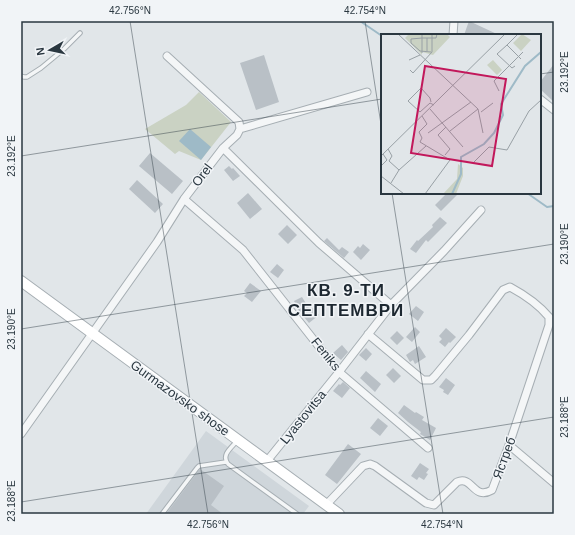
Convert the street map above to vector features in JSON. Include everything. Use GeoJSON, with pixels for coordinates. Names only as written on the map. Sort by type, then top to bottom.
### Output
{"type":"FeatureCollection","features":[{"type":"Feature","properties":{"kind":"street"},"geometry":{"type":"LineString","coordinates":[[454,21],[454,34]]}},
{"type":"Feature","properties":{"kind":"street"},"geometry":{"type":"LineString","coordinates":[[167,56],[239,122],[240,129],[367,92]]}},
{"type":"Feature","properties":{"kind":"street"},"geometry":{"type":"LineString","coordinates":[[541,100],[554,110]]}},
{"type":"Feature","properties":{"kind":"street","name":"Orel"},"geometry":{"type":"LineString","coordinates":[[21,434],[157,242],[184,199],[223,148],[240,129]]}},
{"type":"Feature","properties":{"kind":"street"},"geometry":{"type":"LineString","coordinates":[[223,148],[319,243],[391,305]]}},
{"type":"Feature","properties":{"kind":"street","name":"Feniks"},"geometry":{"type":"LineString","coordinates":[[184,199],[243,250],[339,372],[428,448]]}},
{"type":"Feature","properties":{"kind":"street","name":"Lyastovitsa"},"geometry":{"type":"LineString","coordinates":[[267,461],[391,305],[444,251],[481,210]]}},
{"type":"Feature","properties":{"kind":"street","name":"Gurmazovsko shose"},"geometry":{"type":"LineString","coordinates":[[21,281],[339,514]]}},
{"type":"Feature","properties":{"kind":"street"},"geometry":{"type":"LineString","coordinates":[[368,334],[423,380],[431,380],[436,376],[469,335],[503,290],[510,287],[552,314]]}},
{"type":"Feature","properties":{"kind":"street","name":"Ястреб"},"geometry":{"type":"LineString","coordinates":[[326,505],[363,466],[370,464],[376,466],[426,503],[434,505],[457,482],[461,480],[466,481],[481,493],[487,493],[492,490],[509,445],[552,314]]}},
{"type":"Feature","properties":{"kind":"street"},"geometry":{"type":"LineString","coordinates":[[509,445],[554,482]]}},
{"type":"Feature","properties":{"kind":"lane"},"geometry":{"type":"LineString","coordinates":[[21,76],[27,77],[41,68],[64,49],[80,33]]}},
{"type":"Feature","properties":{"kind":"lane"},"geometry":{"type":"LineString","coordinates":[[238,440],[226,455],[226,462],[297,514]]}},
{"type":"Feature","properties":{"kind":"lane"},"geometry":{"type":"LineString","coordinates":[[162,514],[199,466],[226,462]]}},
{"type":"Feature","properties":{"kind":"shaded area"},"geometry":{"type":"Polygon","coordinates":[[[206,431],[309,506],[303,514],[146,514],[206,431]]]}},
{"type":"Feature","properties":{"kind":"green space"},"geometry":{"type":"Polygon","coordinates":[[[199,92],[231,122],[201,160],[179,151],[175,154],[145,129],[186,105],[199,92]]]}},
{"type":"Feature","properties":{"kind":"water"},"geometry":{"type":"Polygon","coordinates":[[[190,129],[211,147],[201,160],[179,141],[190,129]]]}},
{"type":"Feature","properties":{"kind":"building"},"geometry":{"type":"Polygon","coordinates":[[[469,21],[497,34],[464,34],[469,21]]]}},
{"type":"Feature","properties":{"kind":"building"},"geometry":{"type":"Polygon","coordinates":[[[264,55],[279,102],[256,110],[240,63],[264,55]]]}},
{"type":"Feature","properties":{"kind":"building"},"geometry":{"type":"Polygon","coordinates":[[[554,64],[554,102],[541,90],[541,81],[554,64]]]}},
{"type":"Feature","properties":{"kind":"building"},"geometry":{"type":"Polygon","coordinates":[[[150,153],[183,181],[172,194],[139,166],[150,153]]]}},
{"type":"Feature","properties":{"kind":"building"},"geometry":{"type":"Polygon","coordinates":[[[229,166],[232,169],[233,168],[240,176],[233,181],[224,170],[229,166]]]}},
{"type":"Feature","properties":{"kind":"building"},"geometry":{"type":"Polygon","coordinates":[[[137,180],[163,204],[155,213],[129,189],[137,180]]]}},
{"type":"Feature","properties":{"kind":"building"},"geometry":{"type":"Polygon","coordinates":[[[248,193],[262,209],[250,219],[237,203],[248,193]]]}},
{"type":"Feature","properties":{"kind":"building"},"geometry":{"type":"Polygon","coordinates":[[[446,194],[458,194],[441,211],[435,205],[446,194]]]}},
{"type":"Feature","properties":{"kind":"building"},"geometry":{"type":"Polygon","coordinates":[[[440,217],[447,223],[428,242],[426,240],[416,253],[410,249],[417,240],[418,241],[433,227],[432,225],[440,217]]]}},
{"type":"Feature","properties":{"kind":"building"},"geometry":{"type":"Polygon","coordinates":[[[287,225],[297,235],[288,244],[278,234],[287,225]]]}},
{"type":"Feature","properties":{"kind":"building"},"geometry":{"type":"Polygon","coordinates":[[[327,238],[339,250],[342,247],[349,252],[344,258],[324,241],[327,238]]]}},
{"type":"Feature","properties":{"kind":"building"},"geometry":{"type":"Polygon","coordinates":[[[363,244],[370,250],[361,260],[353,252],[358,246],[360,248],[363,244]]]}},
{"type":"Feature","properties":{"kind":"building"},"geometry":{"type":"Polygon","coordinates":[[[277,264],[284,270],[278,278],[270,272],[277,264]]]}},
{"type":"Feature","properties":{"kind":"building"},"geometry":{"type":"Polygon","coordinates":[[[250,283],[261,291],[252,302],[244,296],[247,293],[244,291],[250,283]]]}},
{"type":"Feature","properties":{"kind":"building"},"geometry":{"type":"Polygon","coordinates":[[[302,297],[310,310],[313,308],[319,315],[309,323],[299,311],[294,301],[302,297]]]}},
{"type":"Feature","properties":{"kind":"building"},"geometry":{"type":"Polygon","coordinates":[[[416,306],[424,312],[418,321],[409,314],[416,306]]]}},
{"type":"Feature","properties":{"kind":"building"},"geometry":{"type":"Polygon","coordinates":[[[415,327],[420,332],[412,342],[406,337],[415,327]]]}},
{"type":"Feature","properties":{"kind":"building"},"geometry":{"type":"Polygon","coordinates":[[[446,328],[456,337],[445,347],[439,342],[442,339],[439,336],[446,328]]]}},
{"type":"Feature","properties":{"kind":"building"},"geometry":{"type":"Polygon","coordinates":[[[397,331],[404,338],[397,345],[390,338],[397,331]]]}},
{"type":"Feature","properties":{"kind":"building"},"geometry":{"type":"Polygon","coordinates":[[[342,345],[348,352],[341,360],[333,353],[342,345]]]}},
{"type":"Feature","properties":{"kind":"building"},"geometry":{"type":"Polygon","coordinates":[[[419,346],[426,357],[415,364],[413,360],[410,362],[406,355],[419,346]]]}},
{"type":"Feature","properties":{"kind":"building"},"geometry":{"type":"Polygon","coordinates":[[[366,348],[372,354],[366,361],[359,355],[366,348]]]}},
{"type":"Feature","properties":{"kind":"building"},"geometry":{"type":"Polygon","coordinates":[[[393,368],[401,376],[394,383],[386,375],[393,368]]]}},
{"type":"Feature","properties":{"kind":"building"},"geometry":{"type":"Polygon","coordinates":[[[366,371],[381,384],[375,392],[360,378],[366,371]]]}},
{"type":"Feature","properties":{"kind":"building"},"geometry":{"type":"Polygon","coordinates":[[[446,378],[455,385],[448,395],[439,387],[446,378]]]}},
{"type":"Feature","properties":{"kind":"building"},"geometry":{"type":"Polygon","coordinates":[[[343,382],[350,388],[342,398],[333,391],[343,382]]]}},
{"type":"Feature","properties":{"kind":"building"},"geometry":{"type":"Polygon","coordinates":[[[404,405],[415,413],[416,412],[424,417],[422,420],[436,428],[430,440],[420,434],[421,432],[398,413],[404,405]]]}},
{"type":"Feature","properties":{"kind":"building"},"geometry":{"type":"Polygon","coordinates":[[[378,418],[388,426],[380,436],[370,428],[378,418]]]}},
{"type":"Feature","properties":{"kind":"building"},"geometry":{"type":"Polygon","coordinates":[[[348,444],[361,454],[337,484],[325,475],[348,444]]]}},
{"type":"Feature","properties":{"kind":"building"},"geometry":{"type":"Polygon","coordinates":[[[420,463],[429,469],[424,480],[419,477],[417,480],[411,476],[420,463]]]}},
{"type":"Feature","properties":{"kind":"building"},"geometry":{"type":"Polygon","coordinates":[[[200,469],[224,486],[211,505],[223,514],[166,514],[200,469]]]}},
{"type":"Feature","properties":{"kind":"waterway"},"geometry":{"type":"LineString","coordinates":[[360,21],[381,35]]}},
{"type":"Feature","properties":{"kind":"waterway"},"geometry":{"type":"LineString","coordinates":[[528,194],[547,207],[554,206]]}},
{"type":"Feature","properties":{"kind":"district","name":"КВ. 9-ТИ СЕПТЕМВРИ"},"geometry":{"type":"Point","coordinates":[346,300]}}]}
